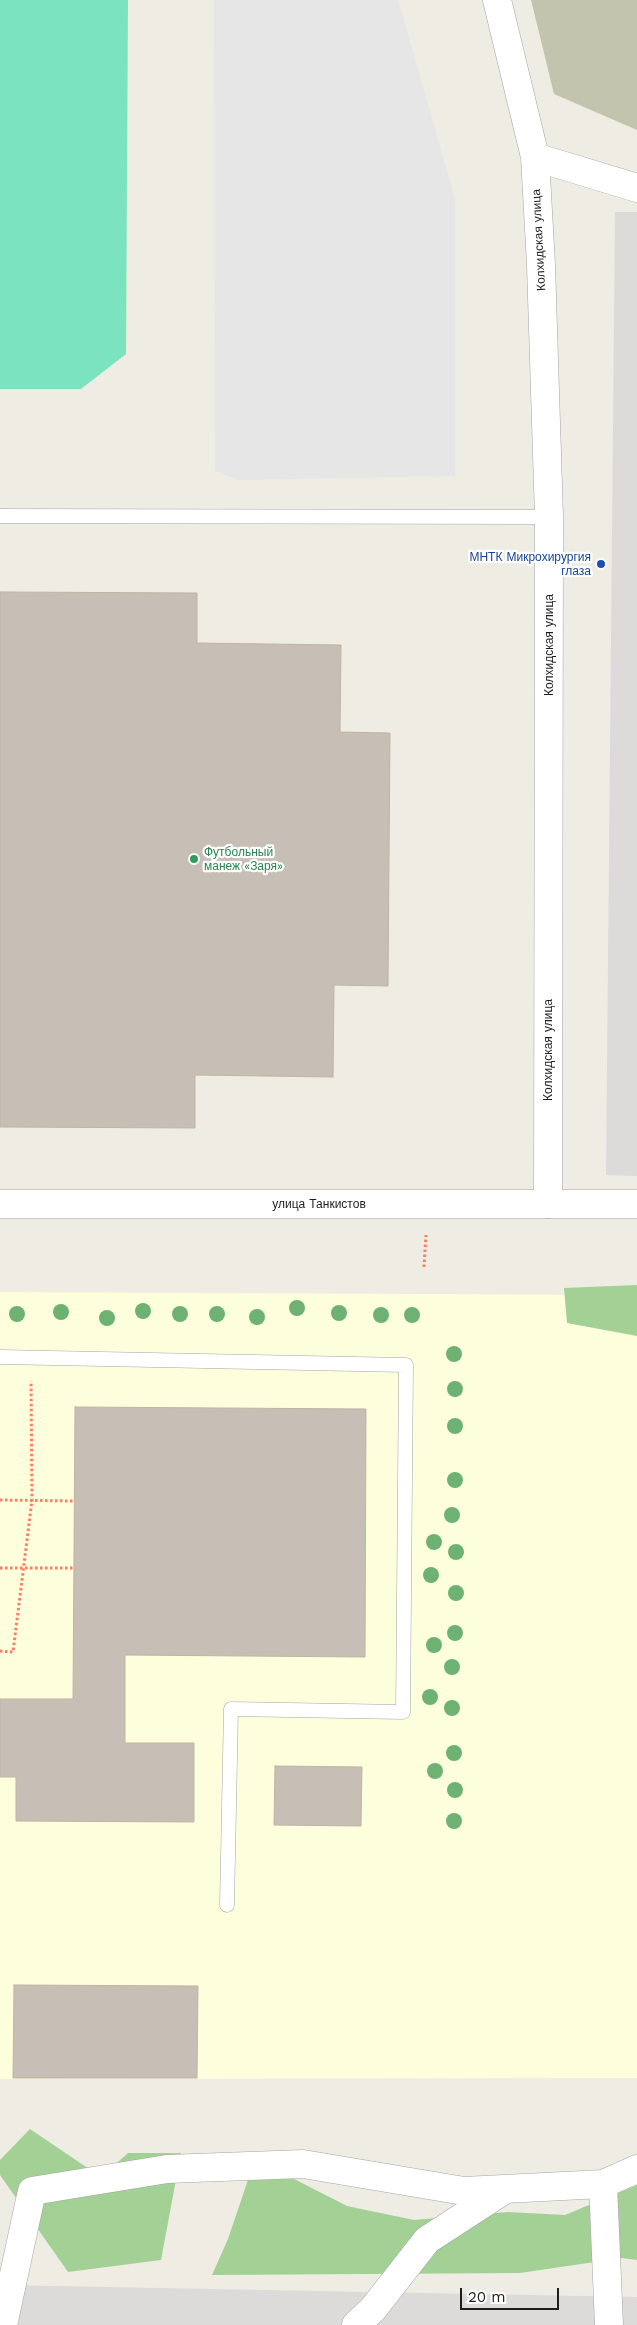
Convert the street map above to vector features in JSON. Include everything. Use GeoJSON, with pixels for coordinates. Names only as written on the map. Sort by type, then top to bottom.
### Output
{"type":"FeatureCollection","features":[{"type":"Feature","properties":{"kind":"street","name":"Колхидская улица"},"geometry":{"type":"LineString","coordinates":[[497,0],[535,157],[541,264],[549,517],[548,1204]]}},
{"type":"Feature","properties":{"kind":"street"},"geometry":{"type":"LineString","coordinates":[[535,157],[637,188]]}},
{"type":"Feature","properties":{"kind":"street","name":"улица Танкистов"},"geometry":{"type":"LineString","coordinates":[[0,1204],[637,1204]]}},
{"type":"Feature","properties":{"kind":"street"},"geometry":{"type":"LineString","coordinates":[[3,2325],[32,2192],[167,2169],[303,2164],[464,2191],[603,2184],[637,2169]]}},
{"type":"Feature","properties":{"kind":"street"},"geometry":{"type":"LineString","coordinates":[[603,2184],[610,2314]]}},
{"type":"Feature","properties":{"kind":"street"},"geometry":{"type":"LineString","coordinates":[[356,2325],[374,2309],[427,2240],[504,2190]]}},
{"type":"Feature","properties":{"kind":"lane"},"geometry":{"type":"LineString","coordinates":[[0,516],[549,517]]}},
{"type":"Feature","properties":{"kind":"lane"},"geometry":{"type":"LineString","coordinates":[[0,1357],[406,1366],[403,1712],[231,1709],[227,1905]]}},
{"type":"Feature","properties":{"kind":"path"},"geometry":{"type":"LineString","coordinates":[[424,1267],[427,1231]]}},
{"type":"Feature","properties":{"kind":"path"},"geometry":{"type":"LineString","coordinates":[[0,1651],[13,1652],[32,1500],[30,1358]]}},
{"type":"Feature","properties":{"kind":"path"},"geometry":{"type":"LineString","coordinates":[[0,1500],[74,1501]]}},
{"type":"Feature","properties":{"kind":"path"},"geometry":{"type":"LineString","coordinates":[[0,1568],[74,1568]]}},
{"type":"Feature","properties":{"kind":"shaded area"},"geometry":{"type":"Polygon","coordinates":[[[214,0],[398,0],[455,198],[455,476],[238,480],[215,471],[214,0]]]}},
{"type":"Feature","properties":{"kind":"shaded area"},"geometry":{"type":"Polygon","coordinates":[[[531,0],[637,0],[637,130],[554,94],[531,0]]]}},
{"type":"Feature","properties":{"kind":"shaded area"},"geometry":{"type":"Polygon","coordinates":[[[615,212],[637,212],[637,1176],[606,1175],[615,212]]]}},
{"type":"Feature","properties":{"kind":"shaded area"},"geometry":{"type":"Polygon","coordinates":[[[0,1292],[637,1295],[637,2078],[0,2079],[0,1292]]]}},
{"type":"Feature","properties":{"kind":"shaded area"},"geometry":{"type":"Polygon","coordinates":[[[1,2285],[637,2297],[637,2325],[0,2325],[1,2285]]]}},
{"type":"Feature","properties":{"kind":"green space"},"geometry":{"type":"Polygon","coordinates":[[[0,0],[128,0],[126,354],[81,389],[0,389],[0,0]]]}},
{"type":"Feature","properties":{"kind":"green space"},"geometry":{"type":"Polygon","coordinates":[[[637,1285],[637,1336],[567,1323],[564,1288],[637,1285]]]}},
{"type":"Feature","properties":{"kind":"green space"},"geometry":{"type":"Polygon","coordinates":[[[30,2129],[101,2177],[128,2153],[181,2153],[161,2260],[68,2272],[0,2175],[0,2160],[30,2129]]]}},
{"type":"Feature","properties":{"kind":"green space"},"geometry":{"type":"Polygon","coordinates":[[[255,2159],[347,2206],[414,2220],[508,2212],[565,2215],[637,2185],[637,2260],[622,2258],[520,2273],[212,2275],[228,2239],[255,2159]]]}},
{"type":"Feature","properties":{"kind":"building","name":"Футбольный манеж «Заря»"},"geometry":{"type":"Polygon","coordinates":[[[0,592],[197,593],[197,643],[341,645],[340,732],[390,733],[388,986],[334,985],[333,1077],[195,1075],[195,1128],[0,1127],[0,592]]]}},
{"type":"Feature","properties":{"kind":"building"},"geometry":{"type":"Polygon","coordinates":[[[75,1407],[366,1409],[365,1657],[125,1655],[125,1743],[194,1743],[194,1822],[16,1821],[16,1777],[0,1777],[0,1699],[73,1699],[75,1407]]]}},
{"type":"Feature","properties":{"kind":"building"},"geometry":{"type":"Polygon","coordinates":[[[275,1766],[362,1767],[361,1826],[274,1825],[275,1766]]]}},
{"type":"Feature","properties":{"kind":"building"},"geometry":{"type":"Polygon","coordinates":[[[14,1985],[198,1986],[197,2078],[13,2078],[14,1985]]]}},
{"type":"Feature","properties":{"kind":"place","name":"МНТК Микрохирургия глаза"},"geometry":{"type":"Point","coordinates":[601,564]}},
{"type":"Feature","properties":{"kind":"place","name":"Футбольный манеж «Заря»"},"geometry":{"type":"Point","coordinates":[194,859]}}]}
